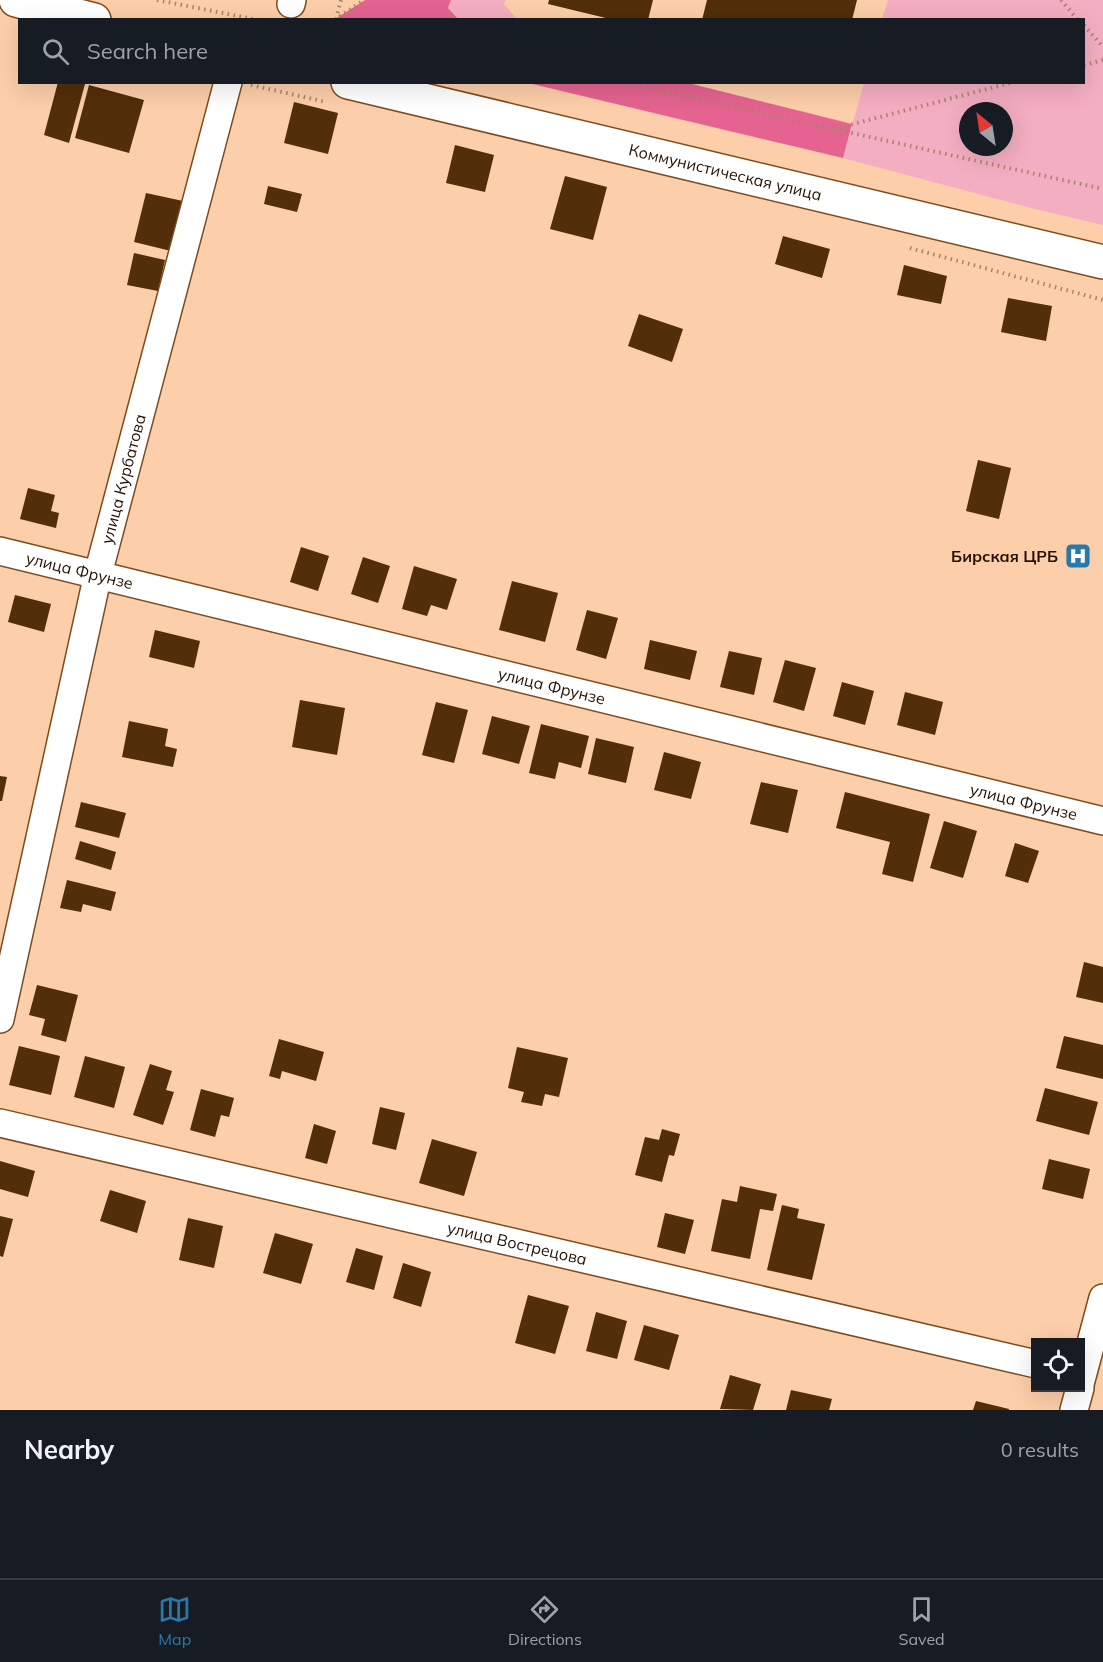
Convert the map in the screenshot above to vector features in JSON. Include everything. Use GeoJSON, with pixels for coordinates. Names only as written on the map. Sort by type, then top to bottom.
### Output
{"type":"FeatureCollection","features":[{"type":"Feature","properties":{"kind":"street"},"geometry":{"type":"LineString","coordinates":[[16,0],[86,18]]}},
{"type":"Feature","properties":{"kind":"street","name":"улица Курбатова"},"geometry":{"type":"LineString","coordinates":[[0,1020],[98,574],[227,84]]}},
{"type":"Feature","properties":{"kind":"street","name":"Коммунистическая улица"},"geometry":{"type":"LineString","coordinates":[[356,84],[1103,262]]}},
{"type":"Feature","properties":{"kind":"street","name":"улица Фрунзе"},"geometry":{"type":"LineString","coordinates":[[0,551],[1103,821]]}},
{"type":"Feature","properties":{"kind":"street","name":"улица Вострецова"},"geometry":{"type":"LineString","coordinates":[[0,1123],[1031,1363]]}},
{"type":"Feature","properties":{"kind":"street"},"geometry":{"type":"LineString","coordinates":[[1085,1380],[1103,1298]]}},
{"type":"Feature","properties":{"kind":"street"},"geometry":{"type":"LineString","coordinates":[[1074,1410],[1081,1392]]}},
{"type":"Feature","properties":{"kind":"path"},"geometry":{"type":"LineString","coordinates":[[157,0],[248,18]]}},
{"type":"Feature","properties":{"kind":"path"},"geometry":{"type":"LineString","coordinates":[[338,18],[341,0]]}},
{"type":"Feature","properties":{"kind":"path"},"geometry":{"type":"LineString","coordinates":[[339,18],[364,0]]}},
{"type":"Feature","properties":{"kind":"path"},"geometry":{"type":"LineString","coordinates":[[1061,0],[1076,18]]}},
{"type":"Feature","properties":{"kind":"path"},"geometry":{"type":"LineString","coordinates":[[1085,27],[1103,47]]}},
{"type":"Feature","properties":{"kind":"path"},"geometry":{"type":"LineString","coordinates":[[1085,64],[1103,60]]}},
{"type":"Feature","properties":{"kind":"path"},"geometry":{"type":"LineString","coordinates":[[632,84],[1103,189]]}},
{"type":"Feature","properties":{"kind":"path"},"geometry":{"type":"LineString","coordinates":[[832,129],[1006,84]]}},
{"type":"Feature","properties":{"kind":"shaded area"},"geometry":{"type":"Polygon","coordinates":[[[365,0],[451,0],[448,8],[457,18],[337,18],[365,0]]]}},
{"type":"Feature","properties":{"kind":"shaded area"},"geometry":{"type":"Polygon","coordinates":[[[451,0],[506,0],[504,4],[516,18],[457,18],[448,8],[451,0]]]}},
{"type":"Feature","properties":{"kind":"shaded area"},"geometry":{"type":"Polygon","coordinates":[[[888,0],[1103,0],[1103,225],[843,158],[864,84],[1085,84],[1085,18],[882,18],[888,0]]]}},
{"type":"Feature","properties":{"kind":"shaded area"},"geometry":{"type":"Polygon","coordinates":[[[532,84],[692,84],[852,124],[843,158],[532,84]]]}},
{"type":"Feature","properties":{"kind":"building"},"geometry":{"type":"Polygon","coordinates":[[[549,0],[653,0],[648,18],[606,18],[548,4],[549,0]]]}},
{"type":"Feature","properties":{"kind":"building"},"geometry":{"type":"Polygon","coordinates":[[[707,0],[857,0],[852,18],[702,18],[707,0]]]}},
{"type":"Feature","properties":{"kind":"building"},"geometry":{"type":"Polygon","coordinates":[[[57,84],[85,84],[69,143],[44,135],[57,84]]]}},
{"type":"Feature","properties":{"kind":"building"},"geometry":{"type":"Polygon","coordinates":[[[89,85],[144,100],[129,153],[75,138],[89,85]]]}},
{"type":"Feature","properties":{"kind":"building"},"geometry":{"type":"Polygon","coordinates":[[[294,102],[338,113],[328,154],[284,143],[294,102]]]}},
{"type":"Feature","properties":{"kind":"building"},"geometry":{"type":"Polygon","coordinates":[[[455,145],[494,155],[485,192],[446,183],[455,145]]]}},
{"type":"Feature","properties":{"kind":"building"},"geometry":{"type":"Polygon","coordinates":[[[565,176],[607,187],[593,240],[550,229],[565,176]]]}},
{"type":"Feature","properties":{"kind":"building"},"geometry":{"type":"Polygon","coordinates":[[[268,186],[302,194],[297,212],[264,204],[268,186]]]}},
{"type":"Feature","properties":{"kind":"building"},"geometry":{"type":"Polygon","coordinates":[[[146,193],[183,201],[171,251],[134,242],[146,193]]]}},
{"type":"Feature","properties":{"kind":"building"},"geometry":{"type":"Polygon","coordinates":[[[783,236],[830,249],[822,278],[775,264],[783,236]]]}},
{"type":"Feature","properties":{"kind":"building"},"geometry":{"type":"Polygon","coordinates":[[[134,253],[165,260],[158,291],[127,285],[134,253]]]}},
{"type":"Feature","properties":{"kind":"building"},"geometry":{"type":"Polygon","coordinates":[[[904,265],[947,276],[941,304],[897,295],[904,265]]]}},
{"type":"Feature","properties":{"kind":"building"},"geometry":{"type":"Polygon","coordinates":[[[1008,298],[1052,306],[1046,341],[1001,332],[1008,298]]]}},
{"type":"Feature","properties":{"kind":"building"},"geometry":{"type":"Polygon","coordinates":[[[639,314],[683,329],[672,362],[628,346],[639,314]]]}},
{"type":"Feature","properties":{"kind":"building"},"geometry":{"type":"Polygon","coordinates":[[[978,460],[1011,468],[999,519],[966,511],[978,460]]]}},
{"type":"Feature","properties":{"kind":"building"},"geometry":{"type":"Polygon","coordinates":[[[28,488],[55,495],[51,511],[59,513],[56,528],[20,519],[28,488]]]}},
{"type":"Feature","properties":{"kind":"building"},"geometry":{"type":"Polygon","coordinates":[[[301,547],[329,556],[318,591],[290,582],[301,547]]]}},
{"type":"Feature","properties":{"kind":"building"},"geometry":{"type":"Polygon","coordinates":[[[363,557],[390,566],[378,603],[351,594],[363,557]]]}},
{"type":"Feature","properties":{"kind":"building"},"geometry":{"type":"Polygon","coordinates":[[[414,566],[457,579],[447,610],[431,605],[427,616],[402,609],[414,566]]]}},
{"type":"Feature","properties":{"kind":"building"},"geometry":{"type":"Polygon","coordinates":[[[512,581],[558,593],[545,642],[499,630],[512,581]]]}},
{"type":"Feature","properties":{"kind":"building"},"geometry":{"type":"Polygon","coordinates":[[[15,595],[51,604],[44,632],[8,622],[15,595]]]}},
{"type":"Feature","properties":{"kind":"building"},"geometry":{"type":"Polygon","coordinates":[[[587,610],[618,618],[606,659],[576,650],[587,610]]]}},
{"type":"Feature","properties":{"kind":"building"},"geometry":{"type":"Polygon","coordinates":[[[155,630],[200,641],[194,668],[149,657],[155,630]]]}},
{"type":"Feature","properties":{"kind":"building"},"geometry":{"type":"Polygon","coordinates":[[[650,640],[697,651],[690,680],[644,669],[650,640]]]}},
{"type":"Feature","properties":{"kind":"building"},"geometry":{"type":"Polygon","coordinates":[[[729,651],[762,658],[754,695],[720,687],[729,651]]]}},
{"type":"Feature","properties":{"kind":"building"},"geometry":{"type":"Polygon","coordinates":[[[785,660],[816,668],[804,711],[773,702],[785,660]]]}},
{"type":"Feature","properties":{"kind":"building"},"geometry":{"type":"Polygon","coordinates":[[[842,682],[874,691],[865,725],[833,716],[842,682]]]}},
{"type":"Feature","properties":{"kind":"building"},"geometry":{"type":"Polygon","coordinates":[[[905,692],[943,702],[935,735],[897,725],[905,692]]]}},
{"type":"Feature","properties":{"kind":"building"},"geometry":{"type":"Polygon","coordinates":[[[300,700],[345,708],[337,755],[292,747],[300,700]]]}},
{"type":"Feature","properties":{"kind":"building"},"geometry":{"type":"Polygon","coordinates":[[[436,702],[468,710],[454,763],[422,755],[436,702]]]}},
{"type":"Feature","properties":{"kind":"building"},"geometry":{"type":"Polygon","coordinates":[[[492,716],[530,726],[519,764],[482,754],[492,716]]]}},
{"type":"Feature","properties":{"kind":"building"},"geometry":{"type":"Polygon","coordinates":[[[129,721],[168,729],[165,746],[177,749],[173,767],[122,757],[129,721]]]}},
{"type":"Feature","properties":{"kind":"building"},"geometry":{"type":"Polygon","coordinates":[[[541,724],[589,736],[581,768],[559,762],[555,779],[529,773],[541,724]]]}},
{"type":"Feature","properties":{"kind":"building"},"geometry":{"type":"Polygon","coordinates":[[[596,738],[634,747],[626,783],[588,774],[596,738]]]}},
{"type":"Feature","properties":{"kind":"building"},"geometry":{"type":"Polygon","coordinates":[[[664,752],[701,762],[691,799],[654,790],[664,752]]]}},
{"type":"Feature","properties":{"kind":"building"},"geometry":{"type":"Polygon","coordinates":[[[0,776],[7,777],[2,801],[0,801],[0,776]]]}},
{"type":"Feature","properties":{"kind":"building"},"geometry":{"type":"Polygon","coordinates":[[[761,782],[798,790],[788,833],[750,824],[761,782]]]}},
{"type":"Feature","properties":{"kind":"building"},"geometry":{"type":"Polygon","coordinates":[[[845,792],[930,814],[913,882],[882,874],[890,842],[836,828],[845,792]]]}},
{"type":"Feature","properties":{"kind":"building"},"geometry":{"type":"Polygon","coordinates":[[[81,802],[126,813],[119,838],[75,827],[81,802]]]}},
{"type":"Feature","properties":{"kind":"building"},"geometry":{"type":"Polygon","coordinates":[[[944,821],[977,831],[963,878],[930,868],[944,821]]]}},
{"type":"Feature","properties":{"kind":"building"},"geometry":{"type":"Polygon","coordinates":[[[80,841],[116,852],[111,870],[75,859],[80,841]]]}},
{"type":"Feature","properties":{"kind":"building"},"geometry":{"type":"Polygon","coordinates":[[[1015,843],[1039,851],[1028,883],[1005,876],[1015,843]]]}},
{"type":"Feature","properties":{"kind":"building"},"geometry":{"type":"Polygon","coordinates":[[[67,880],[116,892],[111,911],[83,904],[81,912],[60,908],[67,880]]]}},
{"type":"Feature","properties":{"kind":"building"},"geometry":{"type":"Polygon","coordinates":[[[1084,962],[1103,967],[1103,1003],[1076,997],[1084,962]]]}},
{"type":"Feature","properties":{"kind":"building"},"geometry":{"type":"Polygon","coordinates":[[[37,985],[78,995],[66,1042],[41,1035],[45,1019],[29,1015],[37,985]]]}},
{"type":"Feature","properties":{"kind":"building"},"geometry":{"type":"Polygon","coordinates":[[[1064,1036],[1103,1045],[1103,1079],[1056,1068],[1064,1036]]]}},
{"type":"Feature","properties":{"kind":"building"},"geometry":{"type":"Polygon","coordinates":[[[279,1039],[324,1052],[316,1081],[282,1071],[280,1079],[269,1076],[279,1039]]]}},
{"type":"Feature","properties":{"kind":"building"},"geometry":{"type":"Polygon","coordinates":[[[19,1046],[60,1056],[51,1095],[9,1085],[19,1046]]]}},
{"type":"Feature","properties":{"kind":"building"},"geometry":{"type":"Polygon","coordinates":[[[517,1047],[568,1058],[559,1097],[545,1094],[542,1106],[521,1102],[524,1092],[508,1088],[517,1047]]]}},
{"type":"Feature","properties":{"kind":"building"},"geometry":{"type":"Polygon","coordinates":[[[85,1056],[125,1067],[114,1108],[74,1097],[85,1056]]]}},
{"type":"Feature","properties":{"kind":"building"},"geometry":{"type":"Polygon","coordinates":[[[150,1064],[172,1071],[166,1090],[174,1092],[163,1125],[133,1115],[150,1064]]]}},
{"type":"Feature","properties":{"kind":"building"},"geometry":{"type":"Polygon","coordinates":[[[1045,1088],[1098,1102],[1089,1135],[1036,1121],[1045,1088]]]}},
{"type":"Feature","properties":{"kind":"building"},"geometry":{"type":"Polygon","coordinates":[[[201,1089],[234,1098],[229,1117],[221,1115],[215,1137],[190,1130],[201,1089]]]}},
{"type":"Feature","properties":{"kind":"building"},"geometry":{"type":"Polygon","coordinates":[[[380,1107],[405,1113],[396,1150],[372,1144],[380,1107]]]}},
{"type":"Feature","properties":{"kind":"building"},"geometry":{"type":"Polygon","coordinates":[[[314,1124],[336,1131],[327,1164],[305,1158],[314,1124]]]}},
{"type":"Feature","properties":{"kind":"building"},"geometry":{"type":"Polygon","coordinates":[[[662,1129],[680,1134],[674,1156],[669,1155],[662,1182],[635,1175],[645,1137],[659,1140],[662,1129]]]}},
{"type":"Feature","properties":{"kind":"building"},"geometry":{"type":"Polygon","coordinates":[[[432,1139],[477,1152],[464,1196],[419,1183],[432,1139]]]}},
{"type":"Feature","properties":{"kind":"building"},"geometry":{"type":"Polygon","coordinates":[[[1049,1159],[1090,1169],[1083,1199],[1042,1189],[1049,1159]]]}},
{"type":"Feature","properties":{"kind":"building"},"geometry":{"type":"Polygon","coordinates":[[[0,1161],[35,1171],[28,1197],[0,1189],[0,1161]]]}},
{"type":"Feature","properties":{"kind":"building"},"geometry":{"type":"Polygon","coordinates":[[[740,1186],[777,1194],[773,1211],[760,1209],[750,1259],[711,1251],[722,1199],[737,1202],[740,1186]]]}},
{"type":"Feature","properties":{"kind":"building"},"geometry":{"type":"Polygon","coordinates":[[[110,1190],[146,1201],[137,1233],[100,1221],[110,1190]]]}},
{"type":"Feature","properties":{"kind":"building"},"geometry":{"type":"Polygon","coordinates":[[[782,1205],[799,1209],[797,1218],[825,1224],[812,1280],[767,1270],[782,1205]]]}},
{"type":"Feature","properties":{"kind":"building"},"geometry":{"type":"Polygon","coordinates":[[[665,1213],[694,1220],[685,1254],[657,1247],[665,1213]]]}},
{"type":"Feature","properties":{"kind":"building"},"geometry":{"type":"Polygon","coordinates":[[[0,1216],[13,1219],[3,1257],[0,1256],[0,1216]]]}},
{"type":"Feature","properties":{"kind":"building"},"geometry":{"type":"Polygon","coordinates":[[[188,1218],[223,1226],[214,1268],[179,1260],[188,1218]]]}},
{"type":"Feature","properties":{"kind":"building"},"geometry":{"type":"Polygon","coordinates":[[[275,1233],[313,1244],[301,1284],[263,1273],[275,1233]]]}},
{"type":"Feature","properties":{"kind":"building"},"geometry":{"type":"Polygon","coordinates":[[[356,1248],[383,1256],[374,1290],[346,1282],[356,1248]]]}},
{"type":"Feature","properties":{"kind":"building"},"geometry":{"type":"Polygon","coordinates":[[[403,1263],[431,1272],[421,1307],[393,1298],[403,1263]]]}},
{"type":"Feature","properties":{"kind":"building"},"geometry":{"type":"Polygon","coordinates":[[[528,1295],[569,1306],[555,1354],[515,1343],[528,1295]]]}},
{"type":"Feature","properties":{"kind":"building"},"geometry":{"type":"Polygon","coordinates":[[[596,1312],[627,1321],[617,1359],[586,1351],[596,1312]]]}},
{"type":"Feature","properties":{"kind":"building"},"geometry":{"type":"Polygon","coordinates":[[[644,1325],[679,1335],[669,1370],[634,1360],[644,1325]]]}},
{"type":"Feature","properties":{"kind":"building"},"geometry":{"type":"Polygon","coordinates":[[[730,1375],[761,1384],[753,1410],[720,1409],[730,1375]]]}},
{"type":"Feature","properties":{"kind":"building"},"geometry":{"type":"Polygon","coordinates":[[[791,1390],[832,1399],[829,1410],[786,1410],[791,1390]]]}},
{"type":"Feature","properties":{"kind":"building"},"geometry":{"type":"Polygon","coordinates":[[[976,1401],[1009,1409],[1009,1410],[973,1410],[976,1401]]]}},
{"type":"Feature","properties":{"kind":"place","name":"Бирская ЦРБ"},"geometry":{"type":"Point","coordinates":[1078,556]}}]}
